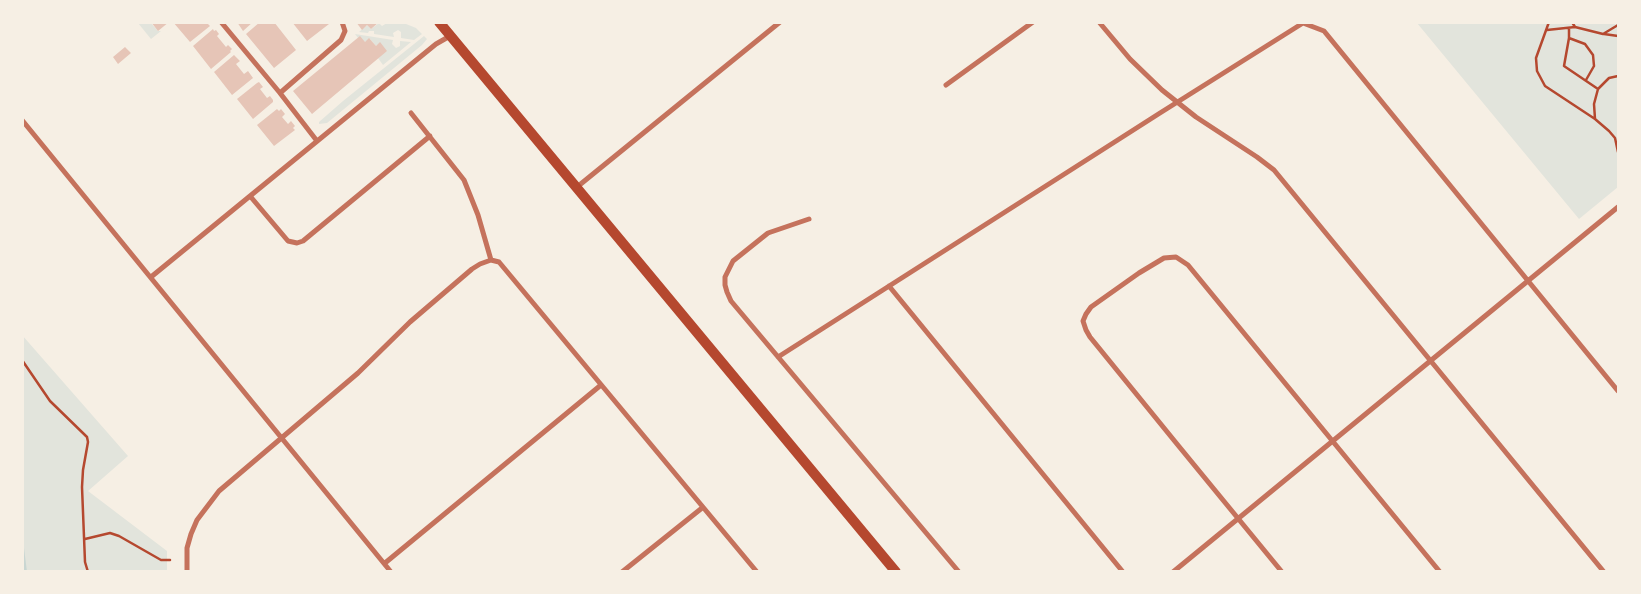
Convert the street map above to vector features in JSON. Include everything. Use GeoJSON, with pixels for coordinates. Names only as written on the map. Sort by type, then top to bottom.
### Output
{"type":"FeatureCollection","features":[{"type":"Feature","properties":{"kind":"main road"},"geometry":{"type":"LineString","coordinates":[[439,22],[896,572]]}},
{"type":"Feature","properties":{"kind":"street"},"geometry":{"type":"LineString","coordinates":[[221,22],[317,141]]}},
{"type":"Feature","properties":{"kind":"street"},"geometry":{"type":"LineString","coordinates":[[280,93],[341,40],[345,31],[342,22]]}},
{"type":"Feature","properties":{"kind":"street"},"geometry":{"type":"LineString","coordinates":[[577,188],[780,22]]}},
{"type":"Feature","properties":{"kind":"street"},"geometry":{"type":"LineString","coordinates":[[946,85],[1032,22]]}},
{"type":"Feature","properties":{"kind":"street"},"geometry":{"type":"LineString","coordinates":[[1099,22],[1139,68],[1178,102],[1274,170],[1604,572]]}},
{"type":"Feature","properties":{"kind":"street"},"geometry":{"type":"LineString","coordinates":[[778,357],[1303,23],[1324,31],[1618,391]]}},
{"type":"Feature","properties":{"kind":"street"},"geometry":{"type":"LineString","coordinates":[[151,277],[430,49],[450,36]]}},
{"type":"Feature","properties":{"kind":"street"},"geometry":{"type":"LineString","coordinates":[[411,113],[464,180],[478,215],[491,260]]}},
{"type":"Feature","properties":{"kind":"street"},"geometry":{"type":"LineString","coordinates":[[22,120],[391,572]]}},
{"type":"Feature","properties":{"kind":"street"},"geometry":{"type":"LineString","coordinates":[[250,196],[288,241],[297,244],[430,136]]}},
{"type":"Feature","properties":{"kind":"street"},"geometry":{"type":"LineString","coordinates":[[1174,572],[1618,207]]}},
{"type":"Feature","properties":{"kind":"street"},"geometry":{"type":"LineString","coordinates":[[809,219],[768,233],[733,261],[725,277],[725,285],[731,301],[959,572]]}},
{"type":"Feature","properties":{"kind":"street"},"geometry":{"type":"LineString","coordinates":[[1282,572],[1090,337],[1083,321],[1091,308],[1139,273],[1164,258],[1176,257],[1188,265],[1440,572]]}},
{"type":"Feature","properties":{"kind":"street"},"geometry":{"type":"LineString","coordinates":[[187,572],[187,548],[197,520],[219,491],[358,373],[410,322],[472,269],[491,260],[498,262],[757,572]]}},
{"type":"Feature","properties":{"kind":"street"},"geometry":{"type":"LineString","coordinates":[[889,286],[1123,572]]}},
{"type":"Feature","properties":{"kind":"street"},"geometry":{"type":"LineString","coordinates":[[385,563],[601,385]]}},
{"type":"Feature","properties":{"kind":"street"},"geometry":{"type":"LineString","coordinates":[[622,572],[702,508]]}},
{"type":"Feature","properties":{"kind":"path"},"geometry":{"type":"LineString","coordinates":[[1549,22],[1536,58],[1538,71],[1545,86],[1595,119],[1609,131],[1617,139],[1618,152]]}},
{"type":"Feature","properties":{"kind":"path"},"geometry":{"type":"LineString","coordinates":[[1572,22],[1575,27]]}},
{"type":"Feature","properties":{"kind":"path"},"geometry":{"type":"LineString","coordinates":[[1603,34],[1618,25]]}},
{"type":"Feature","properties":{"kind":"path"},"geometry":{"type":"LineString","coordinates":[[1547,30],[1575,27],[1618,36]]}},
{"type":"Feature","properties":{"kind":"path"},"geometry":{"type":"LineString","coordinates":[[1569,28],[1564,66],[1598,89]]}},
{"type":"Feature","properties":{"kind":"path"},"geometry":{"type":"LineString","coordinates":[[1569,38],[1585,44],[1594,55],[1594,66],[1585,80]]}},
{"type":"Feature","properties":{"kind":"path"},"geometry":{"type":"LineString","coordinates":[[1595,119],[1594,104],[1598,89],[1610,78],[1618,76]]}},
{"type":"Feature","properties":{"kind":"path"},"geometry":{"type":"LineString","coordinates":[[22,360],[50,401],[87,437],[82,487],[85,562],[88,572]]}},
{"type":"Feature","properties":{"kind":"path"},"geometry":{"type":"LineString","coordinates":[[85,539],[110,533],[119,536],[161,560],[170,560]]}},
{"type":"Feature","properties":{"kind":"shaded area"},"geometry":{"type":"Polygon","coordinates":[[[401,22],[416,28],[422,34],[414,40],[401,38],[401,32],[398,30],[393,33],[394,37],[374,34],[374,31],[369,31],[368,33],[359,32],[367,25],[371,29],[379,23],[382,26],[387,23],[401,22]]]}},
{"type":"Feature","properties":{"kind":"shaded area"},"geometry":{"type":"Polygon","coordinates":[[[138,23],[151,23],[158,31],[161,31],[151,39],[138,23]]]}},
{"type":"Feature","properties":{"kind":"shaded area"},"geometry":{"type":"Polygon","coordinates":[[[1417,23],[1618,23],[1618,187],[1579,219],[1417,23]]]}},
{"type":"Feature","properties":{"kind":"shaded area"},"geometry":{"type":"Polygon","coordinates":[[[355,34],[393,40],[392,44],[396,48],[400,46],[400,41],[411,42],[383,65],[378,58],[380,43],[376,46],[370,39],[365,42],[355,34]]]}},
{"type":"Feature","properties":{"kind":"shaded area"},"geometry":{"type":"Polygon","coordinates":[[[424,36],[427,39],[422,45],[327,123],[319,124],[343,101],[424,36]]]}},
{"type":"Feature","properties":{"kind":"shaded area"},"geometry":{"type":"Polygon","coordinates":[[[22,335],[128,456],[88,491],[167,551],[167,571],[23,571],[22,335]]]}},
{"type":"Feature","properties":{"kind":"building"},"geometry":{"type":"Polygon","coordinates":[[[151,22],[169,22],[158,31],[151,22]]]}},
{"type":"Feature","properties":{"kind":"building"},"geometry":{"type":"Polygon","coordinates":[[[173,22],[210,22],[208,24],[210,26],[190,42],[173,22]]]}},
{"type":"Feature","properties":{"kind":"building"},"geometry":{"type":"Polygon","coordinates":[[[237,22],[253,22],[243,31],[237,22]]]}},
{"type":"Feature","properties":{"kind":"building"},"geometry":{"type":"Polygon","coordinates":[[[260,22],[274,22],[296,50],[274,68],[246,34],[260,22]]]}},
{"type":"Feature","properties":{"kind":"building"},"geometry":{"type":"Polygon","coordinates":[[[292,22],[328,22],[329,24],[307,41],[292,22]]]}},
{"type":"Feature","properties":{"kind":"building"},"geometry":{"type":"Polygon","coordinates":[[[356,22],[379,22],[371,29],[367,25],[362,30],[356,22]]]}},
{"type":"Feature","properties":{"kind":"building"},"geometry":{"type":"Polygon","coordinates":[[[213,29],[219,34],[217,36],[226,47],[228,45],[232,49],[211,69],[193,46],[213,29]]]}},
{"type":"Feature","properties":{"kind":"building"},"geometry":{"type":"Polygon","coordinates":[[[360,36],[365,42],[369,38],[376,46],[380,42],[387,51],[312,114],[293,91],[360,36]]]}},
{"type":"Feature","properties":{"kind":"building"},"geometry":{"type":"Polygon","coordinates":[[[125,47],[131,53],[118,64],[113,57],[125,47]]]}},
{"type":"Feature","properties":{"kind":"building"},"geometry":{"type":"Polygon","coordinates":[[[234,55],[240,61],[236,64],[244,74],[248,71],[253,78],[232,95],[214,72],[234,55]]]}},
{"type":"Feature","properties":{"kind":"building"},"geometry":{"type":"Polygon","coordinates":[[[259,82],[263,87],[260,89],[267,98],[270,96],[273,102],[253,119],[237,99],[259,82]]]}},
{"type":"Feature","properties":{"kind":"building"},"geometry":{"type":"Polygon","coordinates":[[[277,109],[279,111],[281,109],[285,114],[282,117],[288,124],[291,121],[295,126],[293,128],[295,130],[274,146],[257,125],[277,109]]]}},
{"type":"Feature","properties":{"kind":"waterway"},"geometry":{"type":"LineString","coordinates":[[22,548],[25,572]]}}]}
